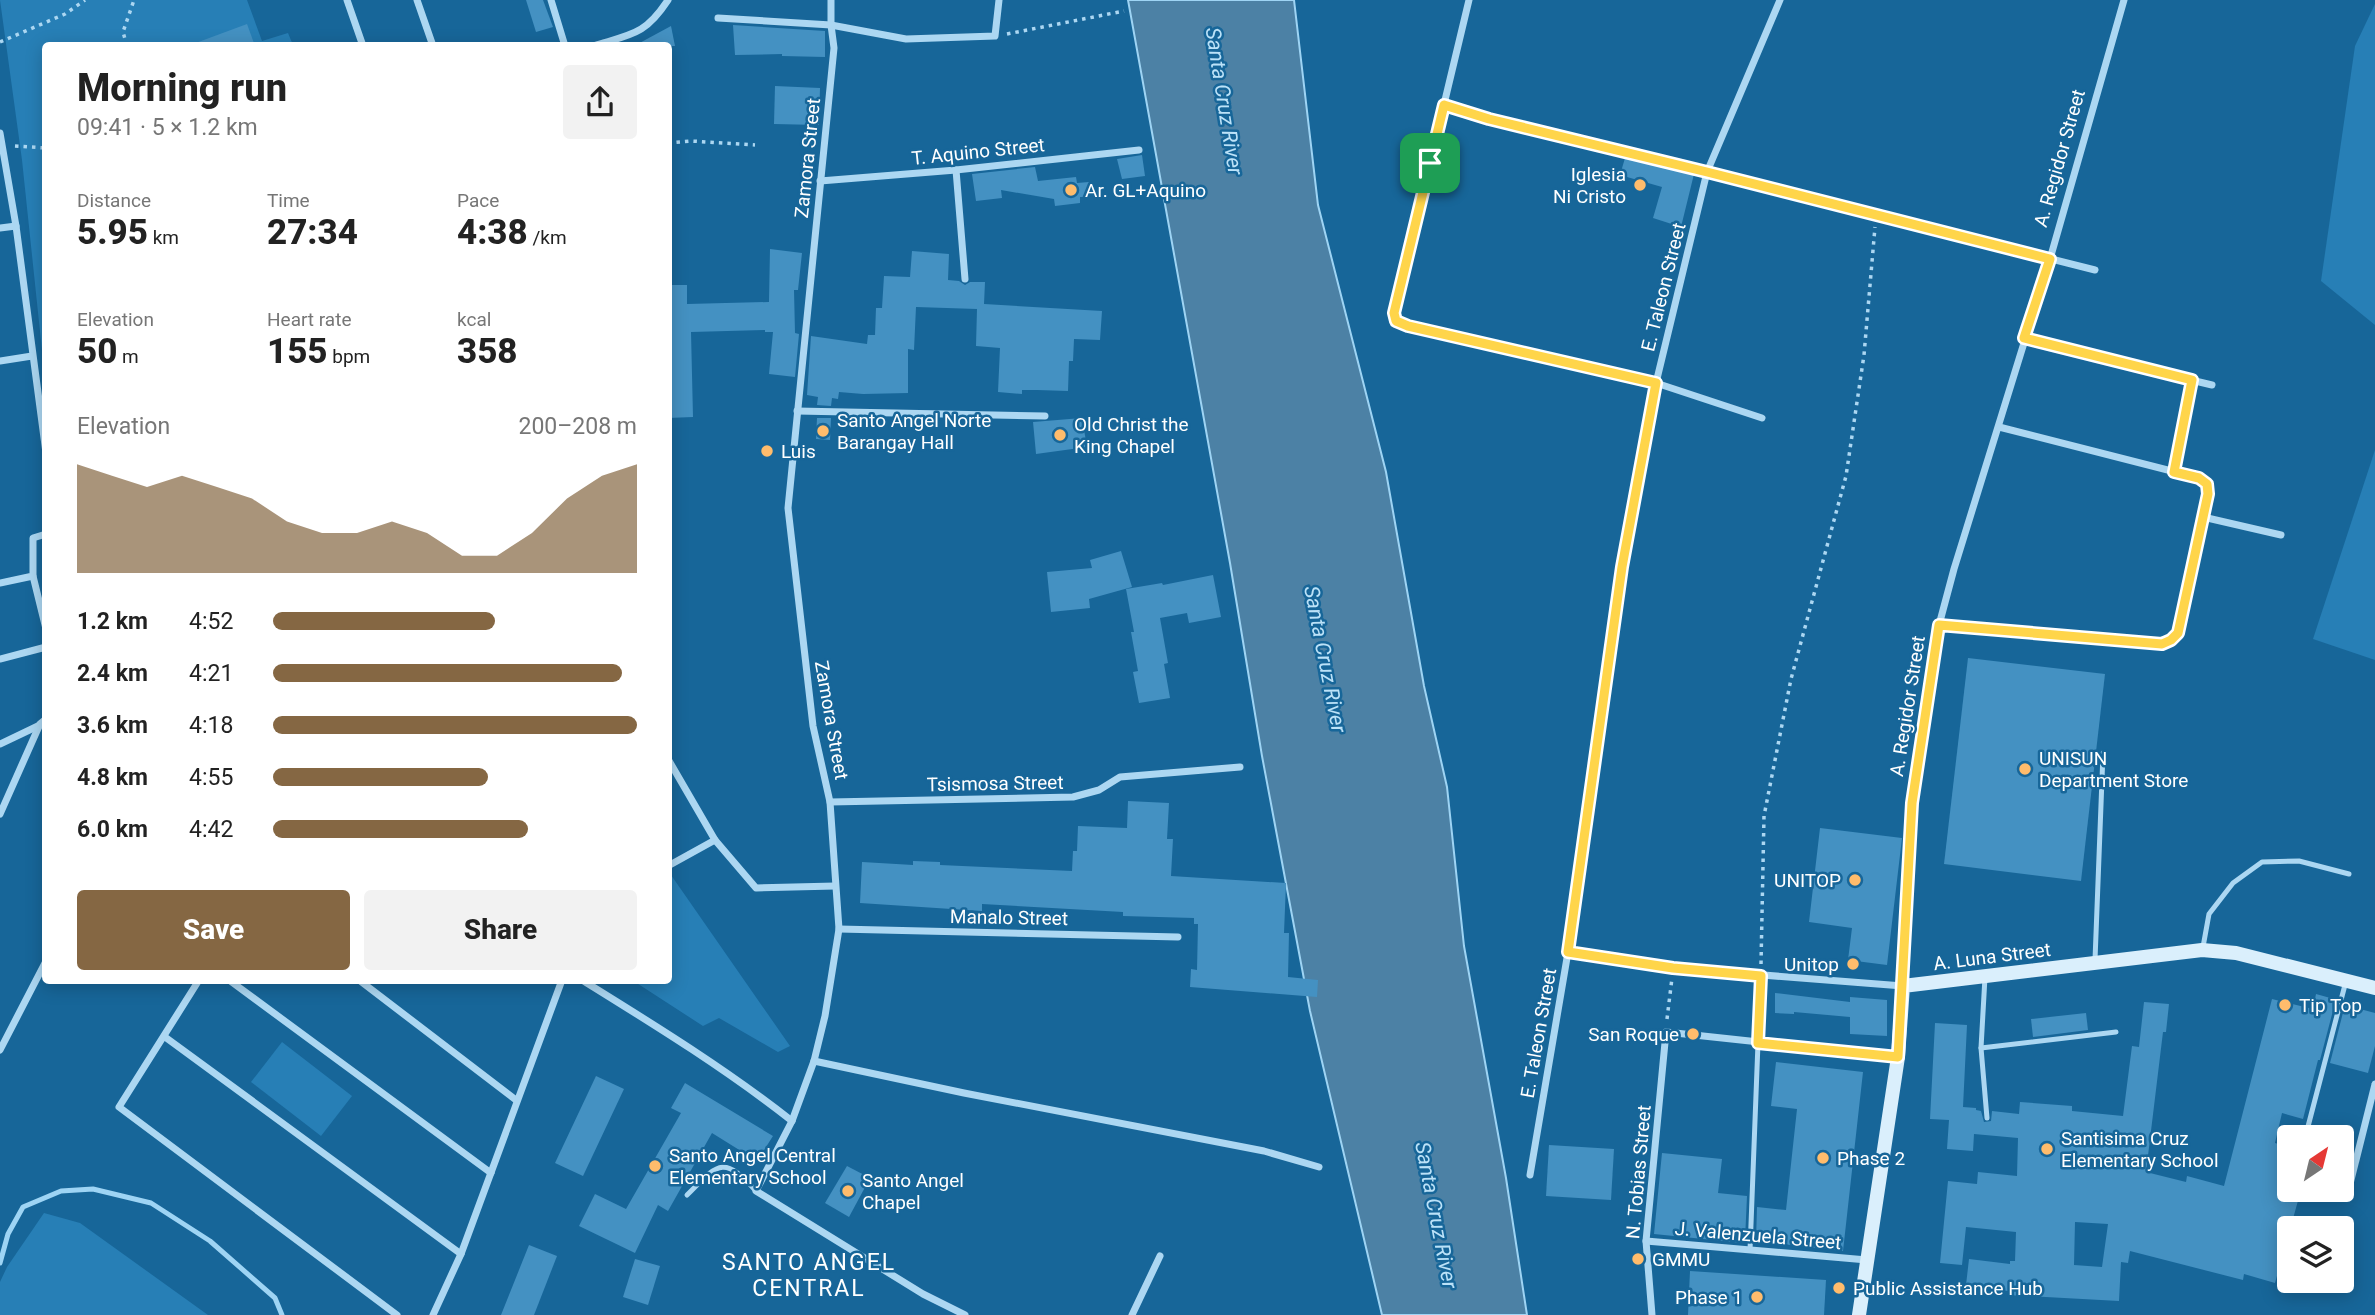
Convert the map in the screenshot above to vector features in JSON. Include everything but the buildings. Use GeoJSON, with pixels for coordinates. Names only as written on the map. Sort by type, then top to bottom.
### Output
{"type":"FeatureCollection","features":[{"type":"Feature","properties":{"kind":"street"},"geometry":{"type":"LineString","coordinates":[[347,0],[362,42]]}},
{"type":"Feature","properties":{"kind":"street"},"geometry":{"type":"LineString","coordinates":[[417,0],[432,42]]}},
{"type":"Feature","properties":{"kind":"street"},"geometry":{"type":"LineString","coordinates":[[551,0],[564,42]]}},
{"type":"Feature","properties":{"kind":"street"},"geometry":{"type":"LineString","coordinates":[[606,42],[640,32],[656,19],[668,0]]}},
{"type":"Feature","properties":{"kind":"street","name":"Zamora Street"},"geometry":{"type":"LineString","coordinates":[[757,1191],[792,1121],[814,1061],[825,1016],[839,929],[830,802],[813,726],[788,508],[834,48],[831,0]]}},
{"type":"Feature","properties":{"kind":"street"},"geometry":{"type":"LineString","coordinates":[[718,18],[831,25],[906,39],[995,36],[999,0]]}},
{"type":"Feature","properties":{"kind":"street"},"geometry":{"type":"LineString","coordinates":[[1469,0],[1394,313],[1396,321],[1656,383],[1762,418]]}},
{"type":"Feature","properties":{"kind":"street","name":"E. Taleon Street"},"geometry":{"type":"LineString","coordinates":[[1531,1175],[1568,952],[1622,567],[1656,383],[1707,172],[1780,0]]}},
{"type":"Feature","properties":{"kind":"street","name":"A. Regidor Street"},"geometry":{"type":"LineString","coordinates":[[1859,1315],[1898,1057],[1912,803],[1939,625],[2050,259],[2124,0]]}},
{"type":"Feature","properties":{"kind":"street"},"geometry":{"type":"LineString","coordinates":[[0,133],[16,226],[42,425]]}},
{"type":"Feature","properties":{"kind":"street","name":"T. Aquino Street"},"geometry":{"type":"LineString","coordinates":[[820,181],[956,170],[1139,150]]}},
{"type":"Feature","properties":{"kind":"street"},"geometry":{"type":"LineString","coordinates":[[956,170],[965,279]]}},
{"type":"Feature","properties":{"kind":"street"},"geometry":{"type":"LineString","coordinates":[[1707,172],[2095,270]]}},
{"type":"Feature","properties":{"kind":"street"},"geometry":{"type":"LineString","coordinates":[[0,228],[16,226]]}},
{"type":"Feature","properties":{"kind":"street"},"geometry":{"type":"LineString","coordinates":[[2024,338],[2211,385]]}},
{"type":"Feature","properties":{"kind":"street"},"geometry":{"type":"LineString","coordinates":[[0,360],[32,356]]}},
{"type":"Feature","properties":{"kind":"street"},"geometry":{"type":"LineString","coordinates":[[2174,472],[2192,380]]}},
{"type":"Feature","properties":{"kind":"street"},"geometry":{"type":"LineString","coordinates":[[797,411],[1045,416]]}},
{"type":"Feature","properties":{"kind":"street"},"geometry":{"type":"LineString","coordinates":[[1939,625],[2162,644],[2178,633],[2208,494],[2207,484],[2199,478],[1999,427]]}},
{"type":"Feature","properties":{"kind":"street"},"geometry":{"type":"LineString","coordinates":[[2203,517],[2281,535]]}},
{"type":"Feature","properties":{"kind":"street"},"geometry":{"type":"LineString","coordinates":[[42,535],[33,538],[33,576],[42,613]]}},
{"type":"Feature","properties":{"kind":"street"},"geometry":{"type":"LineString","coordinates":[[0,583],[33,576]]}},
{"type":"Feature","properties":{"kind":"street"},"geometry":{"type":"LineString","coordinates":[[0,659],[42,648]]}},
{"type":"Feature","properties":{"kind":"street"},"geometry":{"type":"LineString","coordinates":[[0,744],[42,723]]}},
{"type":"Feature","properties":{"kind":"street"},"geometry":{"type":"LineString","coordinates":[[0,814],[42,724]]}},
{"type":"Feature","properties":{"kind":"street"},"geometry":{"type":"LineString","coordinates":[[672,766],[715,841],[755,888],[835,886]]}},
{"type":"Feature","properties":{"kind":"street","name":"Tsismosa Street"},"geometry":{"type":"LineString","coordinates":[[830,802],[1073,797],[1098,790],[1120,777],[1240,767]]}},
{"type":"Feature","properties":{"kind":"street"},"geometry":{"type":"LineString","coordinates":[[672,864],[715,841]]}},
{"type":"Feature","properties":{"kind":"street","name":"Manalo Street"},"geometry":{"type":"LineString","coordinates":[[839,929],[1178,937]]}},
{"type":"Feature","properties":{"kind":"street","name":"A. Luna Street"},"geometry":{"type":"LineString","coordinates":[[1568,952],[1673,968],[1903,986],[2202,950],[2236,953],[2375,988]]}},
{"type":"Feature","properties":{"kind":"street"},"geometry":{"type":"LineString","coordinates":[[0,1050],[42,969]]}},
{"type":"Feature","properties":{"kind":"street"},"geometry":{"type":"LineString","coordinates":[[1758,1043],[1761,976]]}},
{"type":"Feature","properties":{"kind":"street"},"geometry":{"type":"LineString","coordinates":[[197,984],[119,1107],[397,1315]]}},
{"type":"Feature","properties":{"kind":"street"},"geometry":{"type":"LineString","coordinates":[[234,984],[491,1173]]}},
{"type":"Feature","properties":{"kind":"street"},"geometry":{"type":"LineString","coordinates":[[364,984],[516,1100]]}},
{"type":"Feature","properties":{"kind":"street"},"geometry":{"type":"LineString","coordinates":[[433,1315],[461,1254],[560,984]]}},
{"type":"Feature","properties":{"kind":"street"},"geometry":{"type":"LineString","coordinates":[[588,984],[653,1024],[792,1121]]}},
{"type":"Feature","properties":{"kind":"street"},"geometry":{"type":"LineString","coordinates":[[1666,1032],[1898,1057]]}},
{"type":"Feature","properties":{"kind":"street","name":"N. Tobias Street"},"geometry":{"type":"LineString","coordinates":[[1652,1315],[1646,1241],[1666,1032]]}},
{"type":"Feature","properties":{"kind":"street"},"geometry":{"type":"LineString","coordinates":[[165,1037],[461,1254]]}},
{"type":"Feature","properties":{"kind":"street"},"geometry":{"type":"LineString","coordinates":[[814,1061],[1264,1151],[1320,1167]]}},
{"type":"Feature","properties":{"kind":"street"},"geometry":{"type":"LineString","coordinates":[[2354,1168],[2375,1084]]}},
{"type":"Feature","properties":{"kind":"street"},"geometry":{"type":"LineString","coordinates":[[757,1191],[923,1294],[965,1315]]}},
{"type":"Feature","properties":{"kind":"street","name":"J. Valenzuela Street"},"geometry":{"type":"LineString","coordinates":[[1646,1241],[1867,1260]]}},
{"type":"Feature","properties":{"kind":"street"},"geometry":{"type":"LineString","coordinates":[[1132,1315],[1160,1256]]}},
{"type":"Feature","properties":{"kind":"lane"},"geometry":{"type":"LineString","coordinates":[[1444,105],[1489,119],[1707,172]]}},
{"type":"Feature","properties":{"kind":"lane"},"geometry":{"type":"LineString","coordinates":[[2094,964],[2103,753]]}},
{"type":"Feature","properties":{"kind":"lane"},"geometry":{"type":"LineString","coordinates":[[2202,950],[2209,914],[2233,883],[2262,862],[2299,861],[2349,874]]}},
{"type":"Feature","properties":{"kind":"lane"},"geometry":{"type":"LineString","coordinates":[[1985,976],[1981,1048],[1987,1118]]}},
{"type":"Feature","properties":{"kind":"lane"},"geometry":{"type":"LineString","coordinates":[[2308,1125],[2346,980]]}},
{"type":"Feature","properties":{"kind":"lane"},"geometry":{"type":"LineString","coordinates":[[1981,1048],[2116,1032]]}},
{"type":"Feature","properties":{"kind":"lane"},"geometry":{"type":"LineString","coordinates":[[1750,1250],[1758,1043]]}},
{"type":"Feature","properties":{"kind":"lane"},"geometry":{"type":"LineString","coordinates":[[688,1195],[714,1168],[725,1166],[742,1175],[757,1191]]}},
{"type":"Feature","properties":{"kind":"path"},"geometry":{"type":"LineString","coordinates":[[0,42],[65,14],[85,0]]}},
{"type":"Feature","properties":{"kind":"path"},"geometry":{"type":"LineString","coordinates":[[126,42],[123,32],[134,0]]}},
{"type":"Feature","properties":{"kind":"path"},"geometry":{"type":"LineString","coordinates":[[995,36],[1124,10]]}},
{"type":"Feature","properties":{"kind":"path"},"geometry":{"type":"LineString","coordinates":[[672,143],[691,141],[755,145]]}},
{"type":"Feature","properties":{"kind":"path"},"geometry":{"type":"LineString","coordinates":[[2,146],[42,148]]}},
{"type":"Feature","properties":{"kind":"path"},"geometry":{"type":"LineString","coordinates":[[1761,976],[1764,816],[1791,679],[1846,477],[1864,355],[1876,215]]}},
{"type":"Feature","properties":{"kind":"path"},"geometry":{"type":"LineString","coordinates":[[1666,1032],[1673,968]]}},
{"type":"Feature","properties":{"kind":"shaded area"},"geometry":{"type":"Polygon","coordinates":[[[0,0],[247,0],[262,41],[288,33],[292,42],[42,42],[42,350],[22,160],[0,0]]]}},
{"type":"Feature","properties":{"kind":"shaded area"},"geometry":{"type":"Polygon","coordinates":[[[2375,4],[2375,325],[2321,281],[2355,46],[2375,4]]]}},
{"type":"Feature","properties":{"kind":"shaded area"},"geometry":{"type":"Polygon","coordinates":[[[2375,450],[2375,660],[2313,639],[2375,450]]]}},
{"type":"Feature","properties":{"kind":"shaded area"},"geometry":{"type":"Polygon","coordinates":[[[672,876],[790,1046],[778,1052],[719,1018],[703,1026],[638,984],[672,984],[672,876]]]}},
{"type":"Feature","properties":{"kind":"shaded area"},"geometry":{"type":"Polygon","coordinates":[[[282,1042],[352,1096],[321,1136],[251,1082],[282,1042]]]}},
{"type":"Feature","properties":{"kind":"shaded area"},"geometry":{"type":"Polygon","coordinates":[[[44,1213],[80,1223],[208,1315],[0,1315],[0,1282],[7,1267],[44,1213]]]}},
{"type":"Feature","properties":{"kind":"water","name":"Santa Cruz River"},"geometry":{"type":"Polygon","coordinates":[[[1128,0],[1294,0],[1318,205],[1386,472],[1424,686],[1447,787],[1464,946],[1506,1178],[1527,1315],[1382,1315],[1310,1011],[1128,0]]]}},
{"type":"Feature","properties":{"kind":"waterway"},"geometry":{"type":"LineString","coordinates":[[0,1263],[8,1234],[23,1207],[61,1191],[93,1189],[151,1203],[210,1241],[275,1298],[282,1315]]}},
{"type":"Feature","properties":{"kind":"place","name":"Iglesia Ni Cristo"},"geometry":{"type":"Point","coordinates":[1640,185]}},
{"type":"Feature","properties":{"kind":"place","name":"Ar. GL+Aquino"},"geometry":{"type":"Point","coordinates":[1071,190]}},
{"type":"Feature","properties":{"kind":"place","name":"Santo Angel Norte Barangay Hall"},"geometry":{"type":"Point","coordinates":[823,431]}},
{"type":"Feature","properties":{"kind":"place","name":"Old Christ the King Chapel"},"geometry":{"type":"Point","coordinates":[1060,435]}},
{"type":"Feature","properties":{"kind":"place","name":"Luis"},"geometry":{"type":"Point","coordinates":[767,451]}},
{"type":"Feature","properties":{"kind":"place","name":"UNISUN Department Store"},"geometry":{"type":"Point","coordinates":[2025,769]}},
{"type":"Feature","properties":{"kind":"place","name":"UNITOP"},"geometry":{"type":"Point","coordinates":[1855,880]}},
{"type":"Feature","properties":{"kind":"place","name":"Unitop"},"geometry":{"type":"Point","coordinates":[1853,964]}},
{"type":"Feature","properties":{"kind":"place","name":"Tip Top"},"geometry":{"type":"Point","coordinates":[2285,1005]}},
{"type":"Feature","properties":{"kind":"place","name":"San Roque"},"geometry":{"type":"Point","coordinates":[1693,1034]}},
{"type":"Feature","properties":{"kind":"place","name":"Santisima Cruz Elementary School"},"geometry":{"type":"Point","coordinates":[2047,1149]}},
{"type":"Feature","properties":{"kind":"place","name":"Phase 2"},"geometry":{"type":"Point","coordinates":[1823,1158]}},
{"type":"Feature","properties":{"kind":"place","name":"Santo Angel Central Elementary School"},"geometry":{"type":"Point","coordinates":[655,1166]}},
{"type":"Feature","properties":{"kind":"place","name":"Santo Angel Chapel"},"geometry":{"type":"Point","coordinates":[848,1191]}},
{"type":"Feature","properties":{"kind":"place","name":"GMMU"},"geometry":{"type":"Point","coordinates":[1638,1259]}},
{"type":"Feature","properties":{"kind":"place","name":"Public Assistance Hub"},"geometry":{"type":"Point","coordinates":[1839,1288]}},
{"type":"Feature","properties":{"kind":"place","name":"Phase 1"},"geometry":{"type":"Point","coordinates":[1757,1297]}},
{"type":"Feature","properties":{"kind":"district","name":"SANTO ANGEL CENTRAL"},"geometry":{"type":"Point","coordinates":[809,1275]}},
{"type":"Feature","properties":{"kind":"route"},"geometry":{"type":"LineString","coordinates":[[1444,105],[1489,119],[2050,259],[2024,338],[2192,380],[2174,472],[2199,478],[2207,484],[2208,494],[2178,633],[2171,640],[2162,644],[1939,625],[1912,803],[1898,1057],[1758,1043],[1761,976],[1673,968],[1568,952],[1622,567],[1656,383],[1396,321],[1394,313],[1430,163],[1444,105]]}}]}
